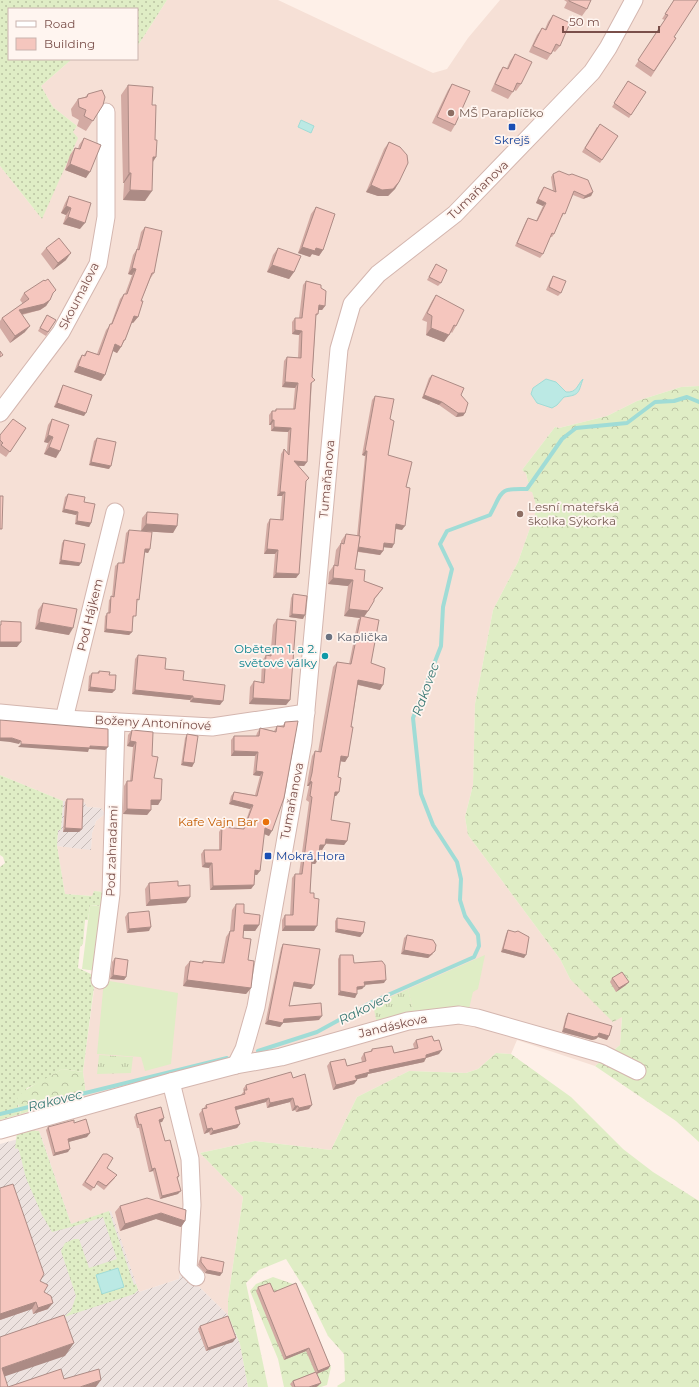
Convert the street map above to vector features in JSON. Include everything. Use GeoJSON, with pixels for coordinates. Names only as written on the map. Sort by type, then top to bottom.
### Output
{"type":"FeatureCollection","features":[{"type":"Feature","properties":{"kind":"street","name":"Tumaňanova"},"geometry":{"type":"LineString","coordinates":[[236,1065],[244,1049],[256,1007],[303,742],[339,349],[352,304],[378,274],[455,214],[592,72],[608,48],[634,0]]}},
{"type":"Feature","properties":{"kind":"street","name":"Skoumalova"},"geometry":{"type":"LineString","coordinates":[[0,414],[61,332],[98,264],[106,217],[106,112]]}},
{"type":"Feature","properties":{"kind":"street","name":"Pod Hájkem"},"geometry":{"type":"LineString","coordinates":[[64,719],[115,512]]}},
{"type":"Feature","properties":{"kind":"street","name":"Boženy Antonínové"},"geometry":{"type":"LineString","coordinates":[[0,713],[64,719],[212,727],[306,713]]}},
{"type":"Feature","properties":{"kind":"street","name":"Pod zahradami"},"geometry":{"type":"LineString","coordinates":[[100,980],[111,894],[116,722]]}},
{"type":"Feature","properties":{"kind":"street","name":"Jandáskova"},"geometry":{"type":"LineString","coordinates":[[0,1130],[171,1082],[236,1065],[281,1057],[408,1021],[424,1018],[459,1015],[496,1023],[603,1054],[637,1071]]}},
{"type":"Feature","properties":{"kind":"street"},"geometry":{"type":"LineString","coordinates":[[171,1082],[190,1159],[192,1205],[188,1269],[196,1277]]}},
{"type":"Feature","properties":{"kind":"shaded area"},"geometry":{"type":"Polygon","coordinates":[[[167,0],[278,0],[433,73],[447,69],[468,38],[500,0],[699,0],[699,386],[681,387],[637,401],[607,416],[559,428],[555,427],[522,470],[526,473],[528,482],[533,484],[528,491],[532,491],[537,508],[518,562],[493,610],[475,704],[473,785],[465,817],[468,835],[560,959],[570,979],[622,1017],[620,1045],[595,1066],[517,1040],[511,1054],[496,1053],[478,1069],[466,1073],[409,1071],[357,1097],[331,1150],[255,1141],[200,1153],[243,1197],[228,1299],[228,1315],[181,1269],[179,1279],[139,1292],[110,1211],[71,1224],[40,1133],[24,1138],[21,1114],[86,1094],[83,1072],[105,907],[105,892],[94,891],[93,896],[65,894],[57,846],[91,849],[92,833],[96,821],[105,814],[101,808],[87,807],[84,802],[63,801],[0,775],[0,166],[42,219],[73,132],[77,126],[53,107],[41,86],[71,60],[138,60],[138,45],[167,0]]]}},
{"type":"Feature","properties":{"kind":"shaded area"},"geometry":{"type":"Polygon","coordinates":[[[63,801],[84,802],[87,807],[101,808],[105,814],[96,821],[92,833],[91,850],[57,846],[58,830],[61,830],[63,801]]]}},
{"type":"Feature","properties":{"kind":"shaded area"},"geometry":{"type":"Polygon","coordinates":[[[40,1133],[71,1224],[111,1211],[139,1292],[179,1279],[181,1269],[228,1315],[240,1344],[248,1387],[0,1387],[0,1144],[40,1133]]]}},
{"type":"Feature","properties":{"kind":"green space"},"geometry":{"type":"Polygon","coordinates":[[[0,0],[167,0],[138,45],[138,8],[8,8],[8,60],[71,60],[41,86],[53,107],[77,126],[73,132],[78,138],[42,219],[0,166],[0,0]]]}},
{"type":"Feature","properties":{"kind":"green space"},"geometry":{"type":"Polygon","coordinates":[[[699,386],[699,1142],[676,1121],[595,1066],[620,1045],[622,1017],[613,1022],[570,979],[560,959],[468,835],[465,817],[473,785],[475,704],[493,610],[518,562],[537,508],[532,492],[528,491],[533,484],[528,482],[526,473],[522,470],[555,427],[559,428],[607,416],[637,401],[681,387],[699,386]]]}},
{"type":"Feature","properties":{"kind":"green space"},"geometry":{"type":"Polygon","coordinates":[[[0,775],[63,801],[61,830],[58,830],[57,846],[65,894],[92,896],[94,891],[105,892],[102,906],[90,905],[88,920],[85,920],[83,944],[80,947],[78,968],[93,975],[95,979],[83,1072],[62,1069],[43,1081],[27,1088],[18,1106],[21,1114],[0,1120],[0,867],[5,863],[3,857],[0,855],[0,775]]]}},
{"type":"Feature","properties":{"kind":"green space"},"geometry":{"type":"Polygon","coordinates":[[[90,905],[105,907],[96,971],[82,969],[90,905]]]}},
{"type":"Feature","properties":{"kind":"green space"},"geometry":{"type":"Polygon","coordinates":[[[485,955],[478,989],[473,992],[469,1009],[414,1015],[408,989],[485,955]]]}},
{"type":"Feature","properties":{"kind":"green space"},"geometry":{"type":"Polygon","coordinates":[[[104,980],[178,993],[171,1064],[145,1071],[141,1057],[97,1054],[104,980]]]}},
{"type":"Feature","properties":{"kind":"green space"},"geometry":{"type":"Polygon","coordinates":[[[408,989],[414,1015],[377,1024],[373,1005],[408,989]]]}},
{"type":"Feature","properties":{"kind":"green space"},"geometry":{"type":"Polygon","coordinates":[[[496,1053],[511,1054],[571,1097],[623,1149],[653,1172],[699,1201],[699,1387],[338,1387],[337,1386],[345,1381],[344,1354],[328,1336],[306,1291],[286,1259],[259,1270],[246,1283],[268,1387],[248,1387],[240,1344],[228,1315],[228,1299],[243,1197],[200,1153],[255,1141],[331,1150],[357,1097],[409,1071],[466,1073],[478,1069],[496,1053]]]}},
{"type":"Feature","properties":{"kind":"green space"},"geometry":{"type":"Polygon","coordinates":[[[99,1055],[133,1057],[131,1073],[97,1074],[99,1055]]]}},
{"type":"Feature","properties":{"kind":"green space"},"geometry":{"type":"Polygon","coordinates":[[[62,1069],[83,1072],[86,1094],[21,1114],[17,1097],[27,1089],[62,1069]]]}},
{"type":"Feature","properties":{"kind":"green space"},"geometry":{"type":"Polygon","coordinates":[[[26,1130],[39,1131],[71,1224],[109,1211],[134,1285],[136,1284],[138,1290],[134,1294],[64,1317],[71,1311],[76,1296],[61,1251],[65,1243],[74,1239],[79,1239],[89,1268],[117,1259],[103,1217],[52,1232],[42,1215],[26,1178],[19,1150],[17,1148],[15,1149],[17,1132],[26,1130]]]}},
{"type":"Feature","properties":{"kind":"green space"},"geometry":{"type":"Polygon","coordinates":[[[273,1277],[293,1284],[331,1367],[327,1385],[321,1387],[284,1387],[278,1359],[250,1291],[256,1284],[273,1277]]]}},
{"type":"Feature","properties":{"kind":"water"},"geometry":{"type":"Polygon","coordinates":[[[301,120],[314,126],[311,133],[298,127],[301,120]]]}},
{"type":"Feature","properties":{"kind":"water"},"geometry":{"type":"Polygon","coordinates":[[[546,379],[556,382],[566,392],[570,392],[575,390],[583,379],[576,394],[564,397],[552,408],[537,403],[531,394],[533,388],[546,379]]]}},
{"type":"Feature","properties":{"kind":"water"},"geometry":{"type":"Polygon","coordinates":[[[118,1268],[124,1287],[102,1294],[96,1275],[118,1268]]]}},
{"type":"Feature","properties":{"kind":"building"},"geometry":{"type":"Polygon","coordinates":[[[569,0],[591,0],[587,9],[569,0]]]}},
{"type":"Feature","properties":{"kind":"building"},"geometry":{"type":"Polygon","coordinates":[[[674,0],[698,0],[674,37],[676,38],[654,71],[638,60],[668,15],[665,14],[674,0]]]}},
{"type":"Feature","properties":{"kind":"building"},"geometry":{"type":"Polygon","coordinates":[[[553,15],[570,23],[560,46],[556,44],[551,54],[533,46],[542,28],[546,30],[553,15]]]}},
{"type":"Feature","properties":{"kind":"building"},"geometry":{"type":"Polygon","coordinates":[[[515,54],[532,62],[521,84],[517,83],[513,92],[495,84],[503,67],[508,69],[515,54]]]}},
{"type":"Feature","properties":{"kind":"building"},"geometry":{"type":"Polygon","coordinates":[[[628,81],[646,92],[631,115],[614,103],[628,81]]]}},
{"type":"Feature","properties":{"kind":"building"},"geometry":{"type":"Polygon","coordinates":[[[452,84],[470,91],[455,125],[437,117],[452,84]]]}},
{"type":"Feature","properties":{"kind":"building"},"geometry":{"type":"Polygon","coordinates":[[[128,85],[153,87],[152,105],[156,105],[155,140],[157,140],[156,157],[153,157],[152,191],[130,190],[131,173],[129,173],[128,85]]]}},
{"type":"Feature","properties":{"kind":"building"},"geometry":{"type":"Polygon","coordinates":[[[102,90],[105,97],[103,105],[93,121],[84,116],[86,110],[79,107],[78,99],[87,97],[88,94],[102,90]]]}},
{"type":"Feature","properties":{"kind":"building"},"geometry":{"type":"Polygon","coordinates":[[[600,124],[618,136],[602,160],[585,148],[600,124]]]}},
{"type":"Feature","properties":{"kind":"building"},"geometry":{"type":"Polygon","coordinates":[[[84,138],[101,145],[90,172],[70,164],[75,148],[80,149],[84,138]]]}},
{"type":"Feature","properties":{"kind":"building"},"geometry":{"type":"Polygon","coordinates":[[[389,142],[400,147],[407,155],[408,163],[399,182],[393,189],[382,190],[371,185],[389,142]]]}},
{"type":"Feature","properties":{"kind":"building"},"geometry":{"type":"Polygon","coordinates":[[[559,171],[588,180],[593,192],[585,196],[574,191],[565,214],[563,213],[554,234],[552,233],[543,254],[517,243],[528,218],[537,221],[546,203],[538,199],[544,187],[556,192],[553,174],[559,171]]]}},
{"type":"Feature","properties":{"kind":"building"},"geometry":{"type":"Polygon","coordinates":[[[69,196],[91,203],[85,223],[68,217],[71,208],[66,206],[69,196]]]}},
{"type":"Feature","properties":{"kind":"building"},"geometry":{"type":"Polygon","coordinates":[[[316,207],[335,214],[323,250],[316,248],[315,251],[302,247],[316,207]]]}},
{"type":"Feature","properties":{"kind":"building"},"geometry":{"type":"Polygon","coordinates":[[[145,227],[162,231],[154,273],[152,273],[141,301],[143,301],[138,317],[134,316],[121,347],[115,344],[105,375],[78,366],[82,355],[85,356],[87,351],[99,355],[110,324],[112,324],[124,294],[127,294],[136,269],[132,268],[137,249],[139,250],[145,227]]]}},
{"type":"Feature","properties":{"kind":"building"},"geometry":{"type":"Polygon","coordinates":[[[59,238],[71,253],[58,263],[46,248],[59,238]]]}},
{"type":"Feature","properties":{"kind":"building"},"geometry":{"type":"Polygon","coordinates":[[[278,248],[301,256],[294,272],[272,265],[278,248]]]}},
{"type":"Feature","properties":{"kind":"building"},"geometry":{"type":"Polygon","coordinates":[[[436,264],[447,270],[441,283],[429,277],[436,264]]]}},
{"type":"Feature","properties":{"kind":"building"},"geometry":{"type":"Polygon","coordinates":[[[553,276],[566,281],[561,293],[549,287],[553,276]]]}},
{"type":"Feature","properties":{"kind":"building"},"geometry":{"type":"Polygon","coordinates":[[[48,279],[56,290],[50,300],[44,304],[19,310],[30,326],[15,336],[2,318],[29,299],[24,293],[48,279]]]}},
{"type":"Feature","properties":{"kind":"building"},"geometry":{"type":"Polygon","coordinates":[[[306,281],[321,285],[321,288],[326,291],[325,306],[319,305],[318,314],[316,314],[312,377],[315,380],[311,383],[307,462],[294,461],[309,478],[306,481],[299,574],[276,573],[278,550],[267,549],[270,519],[283,520],[285,492],[280,492],[284,449],[289,455],[291,428],[274,427],[272,411],[276,411],[276,409],[295,409],[298,383],[285,382],[287,357],[301,358],[302,331],[295,330],[295,318],[302,318],[306,281]]]}},
{"type":"Feature","properties":{"kind":"building"},"geometry":{"type":"Polygon","coordinates":[[[436,295],[464,310],[456,326],[454,325],[449,335],[431,328],[432,316],[427,313],[436,295]]]}},
{"type":"Feature","properties":{"kind":"building"},"geometry":{"type":"Polygon","coordinates":[[[47,315],[56,320],[48,332],[40,328],[47,315]]]}},
{"type":"Feature","properties":{"kind":"building"},"geometry":{"type":"Polygon","coordinates":[[[432,375],[464,388],[461,395],[468,403],[465,413],[458,413],[442,402],[424,395],[432,375]]]}},
{"type":"Feature","properties":{"kind":"building"},"geometry":{"type":"Polygon","coordinates":[[[63,385],[92,395],[86,413],[57,403],[63,385]]]}},
{"type":"Feature","properties":{"kind":"building"},"geometry":{"type":"Polygon","coordinates":[[[375,396],[394,399],[390,419],[394,421],[388,455],[412,462],[406,487],[410,488],[405,526],[396,524],[394,544],[384,543],[383,551],[358,547],[367,451],[365,451],[375,396]]]}},
{"type":"Feature","properties":{"kind":"building"},"geometry":{"type":"Polygon","coordinates":[[[13,419],[26,428],[10,452],[1,445],[3,443],[0,440],[0,435],[13,419]]]}},
{"type":"Feature","properties":{"kind":"building"},"geometry":{"type":"Polygon","coordinates":[[[52,419],[69,425],[60,451],[49,447],[53,437],[48,435],[52,419]]]}},
{"type":"Feature","properties":{"kind":"building"},"geometry":{"type":"Polygon","coordinates":[[[97,438],[116,442],[111,466],[91,462],[97,438]]]}},
{"type":"Feature","properties":{"kind":"building"},"geometry":{"type":"Polygon","coordinates":[[[68,494],[85,497],[84,502],[95,504],[91,523],[77,521],[78,512],[64,509],[68,494]]]}},
{"type":"Feature","properties":{"kind":"building"},"geometry":{"type":"Polygon","coordinates":[[[0,496],[3,496],[2,529],[0,529],[0,496]]]}},
{"type":"Feature","properties":{"kind":"building"},"geometry":{"type":"Polygon","coordinates":[[[147,512],[178,514],[177,526],[146,524],[147,512]]]}},
{"type":"Feature","properties":{"kind":"building"},"geometry":{"type":"Polygon","coordinates":[[[129,530],[152,532],[150,549],[145,549],[139,600],[137,599],[136,616],[133,616],[132,632],[106,629],[107,613],[110,613],[111,596],[114,597],[118,563],[124,563],[129,530]]]}},
{"type":"Feature","properties":{"kind":"building"},"geometry":{"type":"Polygon","coordinates":[[[346,534],[360,536],[355,569],[365,570],[364,581],[383,588],[374,599],[368,611],[349,609],[353,580],[333,578],[334,565],[338,566],[341,543],[344,544],[346,534]]]}},
{"type":"Feature","properties":{"kind":"building"},"geometry":{"type":"Polygon","coordinates":[[[64,540],[85,544],[81,563],[61,560],[64,540]]]}},
{"type":"Feature","properties":{"kind":"building"},"geometry":{"type":"Polygon","coordinates":[[[293,594],[307,596],[305,615],[292,614],[293,594]]]}},
{"type":"Feature","properties":{"kind":"building"},"geometry":{"type":"Polygon","coordinates":[[[43,603],[77,609],[73,628],[39,622],[43,603]]]}},
{"type":"Feature","properties":{"kind":"building"},"geometry":{"type":"Polygon","coordinates":[[[361,616],[379,620],[371,663],[385,668],[383,685],[358,680],[348,757],[341,756],[338,777],[341,778],[339,792],[335,792],[331,820],[350,823],[347,841],[326,839],[325,845],[320,845],[318,860],[312,859],[310,893],[314,893],[314,898],[319,899],[317,926],[285,926],[285,915],[293,915],[295,874],[302,874],[312,797],[310,796],[312,782],[310,781],[315,751],[321,752],[337,662],[351,664],[361,616]]]}},
{"type":"Feature","properties":{"kind":"building"},"geometry":{"type":"Polygon","coordinates":[[[277,619],[296,621],[290,700],[253,698],[254,681],[264,683],[266,655],[271,656],[271,648],[275,649],[277,619]]]}},
{"type":"Feature","properties":{"kind":"building"},"geometry":{"type":"Polygon","coordinates":[[[1,621],[21,622],[21,642],[0,642],[1,621]]]}},
{"type":"Feature","properties":{"kind":"building"},"geometry":{"type":"Polygon","coordinates":[[[138,655],[166,658],[165,669],[184,671],[183,680],[225,685],[223,701],[193,698],[193,696],[135,690],[138,655]]]}},
{"type":"Feature","properties":{"kind":"building"},"geometry":{"type":"Polygon","coordinates":[[[99,671],[110,672],[109,675],[116,675],[115,690],[90,687],[92,673],[99,673],[99,671]]]}},
{"type":"Feature","properties":{"kind":"building"},"geometry":{"type":"Polygon","coordinates":[[[0,720],[108,729],[108,747],[90,746],[90,748],[21,744],[21,741],[12,738],[0,738],[0,720]]]}},
{"type":"Feature","properties":{"kind":"building"},"geometry":{"type":"Polygon","coordinates":[[[298,721],[284,798],[272,831],[265,828],[260,871],[255,870],[254,885],[213,886],[212,863],[205,863],[204,850],[221,850],[222,827],[244,829],[253,805],[232,800],[234,792],[257,796],[263,772],[256,771],[258,752],[234,751],[234,736],[259,736],[260,728],[276,732],[277,726],[284,727],[285,722],[298,721]]]}},
{"type":"Feature","properties":{"kind":"building"},"geometry":{"type":"Polygon","coordinates":[[[132,730],[153,732],[152,756],[158,757],[154,778],[162,779],[161,800],[151,800],[151,810],[127,809],[127,781],[132,781],[136,742],[130,741],[132,730]]]}},
{"type":"Feature","properties":{"kind":"building"},"geometry":{"type":"Polygon","coordinates":[[[187,734],[198,736],[194,763],[183,762],[187,734]]]}},
{"type":"Feature","properties":{"kind":"building"},"geometry":{"type":"Polygon","coordinates":[[[67,799],[83,799],[82,829],[65,828],[67,799]]]}},
{"type":"Feature","properties":{"kind":"building"},"geometry":{"type":"Polygon","coordinates":[[[178,881],[178,886],[190,885],[190,897],[150,900],[149,883],[178,881]]]}},
{"type":"Feature","properties":{"kind":"building"},"geometry":{"type":"Polygon","coordinates":[[[236,904],[244,904],[244,913],[260,915],[259,925],[244,925],[243,938],[251,939],[248,960],[254,961],[251,988],[187,980],[190,961],[203,963],[203,961],[224,963],[230,931],[234,931],[236,904]]]}},
{"type":"Feature","properties":{"kind":"building"},"geometry":{"type":"Polygon","coordinates":[[[149,911],[151,927],[129,929],[128,913],[149,911]]]}},
{"type":"Feature","properties":{"kind":"building"},"geometry":{"type":"Polygon","coordinates":[[[337,918],[365,922],[363,933],[337,929],[337,918]]]}},
{"type":"Feature","properties":{"kind":"building"},"geometry":{"type":"Polygon","coordinates":[[[508,930],[515,932],[518,931],[529,937],[526,955],[503,949],[508,930]]]}},
{"type":"Feature","properties":{"kind":"building"},"geometry":{"type":"Polygon","coordinates":[[[407,935],[433,940],[436,945],[435,951],[430,955],[404,950],[407,935]]]}},
{"type":"Feature","properties":{"kind":"building"},"geometry":{"type":"Polygon","coordinates":[[[283,944],[320,949],[314,985],[294,982],[289,1006],[321,1003],[322,1016],[284,1019],[283,1023],[268,1020],[283,944]]]}},
{"type":"Feature","properties":{"kind":"building"},"geometry":{"type":"Polygon","coordinates":[[[340,955],[353,955],[354,963],[382,961],[385,965],[386,980],[364,982],[365,986],[357,987],[357,994],[340,991],[340,955]]]}},
{"type":"Feature","properties":{"kind":"building"},"geometry":{"type":"Polygon","coordinates":[[[115,958],[128,960],[126,977],[113,975],[115,958]]]}},
{"type":"Feature","properties":{"kind":"building"},"geometry":{"type":"Polygon","coordinates":[[[622,972],[629,982],[619,988],[612,978],[622,972]]]}},
{"type":"Feature","properties":{"kind":"building"},"geometry":{"type":"Polygon","coordinates":[[[568,1013],[612,1026],[609,1036],[599,1033],[598,1036],[594,1037],[564,1028],[568,1013]]]}},
{"type":"Feature","properties":{"kind":"building"},"geometry":{"type":"Polygon","coordinates":[[[432,1036],[434,1041],[439,1040],[442,1050],[426,1055],[426,1058],[369,1070],[370,1072],[355,1076],[357,1080],[336,1085],[330,1062],[345,1059],[347,1066],[366,1061],[364,1053],[372,1051],[372,1049],[392,1046],[394,1053],[418,1048],[416,1040],[432,1036]]]}},
{"type":"Feature","properties":{"kind":"building"},"geometry":{"type":"Polygon","coordinates":[[[291,1072],[293,1078],[305,1074],[312,1105],[299,1108],[298,1106],[295,1106],[293,1098],[270,1103],[269,1098],[235,1107],[240,1124],[213,1131],[212,1128],[207,1129],[202,1109],[207,1108],[206,1105],[245,1094],[244,1090],[247,1090],[246,1085],[291,1072]]]}},
{"type":"Feature","properties":{"kind":"building"},"geometry":{"type":"Polygon","coordinates":[[[161,1107],[164,1118],[159,1120],[165,1141],[170,1140],[179,1176],[177,1177],[181,1191],[162,1196],[155,1168],[152,1169],[141,1124],[139,1125],[136,1114],[161,1107]]]}},
{"type":"Feature","properties":{"kind":"building"},"geometry":{"type":"Polygon","coordinates":[[[86,1119],[90,1133],[68,1139],[70,1149],[55,1153],[48,1127],[74,1120],[74,1123],[86,1119]]]}},
{"type":"Feature","properties":{"kind":"building"},"geometry":{"type":"Polygon","coordinates":[[[103,1154],[107,1154],[113,1158],[107,1168],[117,1175],[106,1186],[98,1181],[94,1188],[85,1182],[103,1154]]]}},
{"type":"Feature","properties":{"kind":"building"},"geometry":{"type":"Polygon","coordinates":[[[13,1184],[44,1274],[40,1281],[48,1285],[44,1292],[51,1296],[53,1303],[38,1308],[36,1302],[0,1314],[0,1188],[13,1184]]]}},
{"type":"Feature","properties":{"kind":"building"},"geometry":{"type":"Polygon","coordinates":[[[147,1198],[186,1210],[185,1221],[161,1213],[125,1224],[120,1206],[147,1198]]]}},
{"type":"Feature","properties":{"kind":"building"},"geometry":{"type":"Polygon","coordinates":[[[201,1257],[224,1262],[222,1273],[207,1270],[201,1262],[201,1257]]]}},
{"type":"Feature","properties":{"kind":"building"},"geometry":{"type":"Polygon","coordinates":[[[270,1283],[274,1292],[296,1283],[330,1366],[318,1371],[309,1348],[286,1357],[258,1287],[270,1283]]]}},
{"type":"Feature","properties":{"kind":"building"},"geometry":{"type":"Polygon","coordinates":[[[64,1315],[74,1343],[2,1368],[8,1387],[0,1387],[0,1337],[64,1315]]]}},
{"type":"Feature","properties":{"kind":"building"},"geometry":{"type":"Polygon","coordinates":[[[228,1316],[236,1338],[208,1348],[200,1326],[228,1316]]]}},
{"type":"Feature","properties":{"kind":"building"},"geometry":{"type":"Polygon","coordinates":[[[61,1369],[64,1379],[99,1369],[101,1380],[80,1387],[8,1387],[61,1369]]]}},
{"type":"Feature","properties":{"kind":"building"},"geometry":{"type":"Polygon","coordinates":[[[316,1372],[321,1383],[309,1387],[295,1387],[293,1381],[316,1372]]]}},
{"type":"Feature","properties":{"kind":"waterway","name":"Rakovec"},"geometry":{"type":"LineString","coordinates":[[258,1051],[317,1032],[372,1002],[474,957],[479,946],[478,935],[465,916],[460,900],[461,879],[457,862],[433,825],[421,794],[413,718],[441,646],[443,607],[452,569],[440,544],[447,531],[490,515],[500,496],[506,490],[527,489],[562,439],[576,428],[627,423],[655,402],[674,401],[687,397],[699,402]]}},
{"type":"Feature","properties":{"kind":"waterway","name":"Rakovec"},"geometry":{"type":"LineString","coordinates":[[0,1114],[227,1058]]}},
{"type":"Feature","properties":{"kind":"place","name":"MŠ Paraplíčko"},"geometry":{"type":"Point","coordinates":[451,113]}},
{"type":"Feature","properties":{"kind":"place","name":"Skrejš"},"geometry":{"type":"Point","coordinates":[512,127]}},
{"type":"Feature","properties":{"kind":"place","name":"Lesní mateřská školka Sýkorka"},"geometry":{"type":"Point","coordinates":[520,514]}},
{"type":"Feature","properties":{"kind":"place","name":"Kaplička"},"geometry":{"type":"Point","coordinates":[329,637]}},
{"type":"Feature","properties":{"kind":"place","name":"Obětem 1. a 2. světové války"},"geometry":{"type":"Point","coordinates":[325,656]}},
{"type":"Feature","properties":{"kind":"place","name":"Kafe Vajn Bar"},"geometry":{"type":"Point","coordinates":[266,822]}},
{"type":"Feature","properties":{"kind":"place","name":"Mokrá Hora"},"geometry":{"type":"Point","coordinates":[268,856]}}]}
